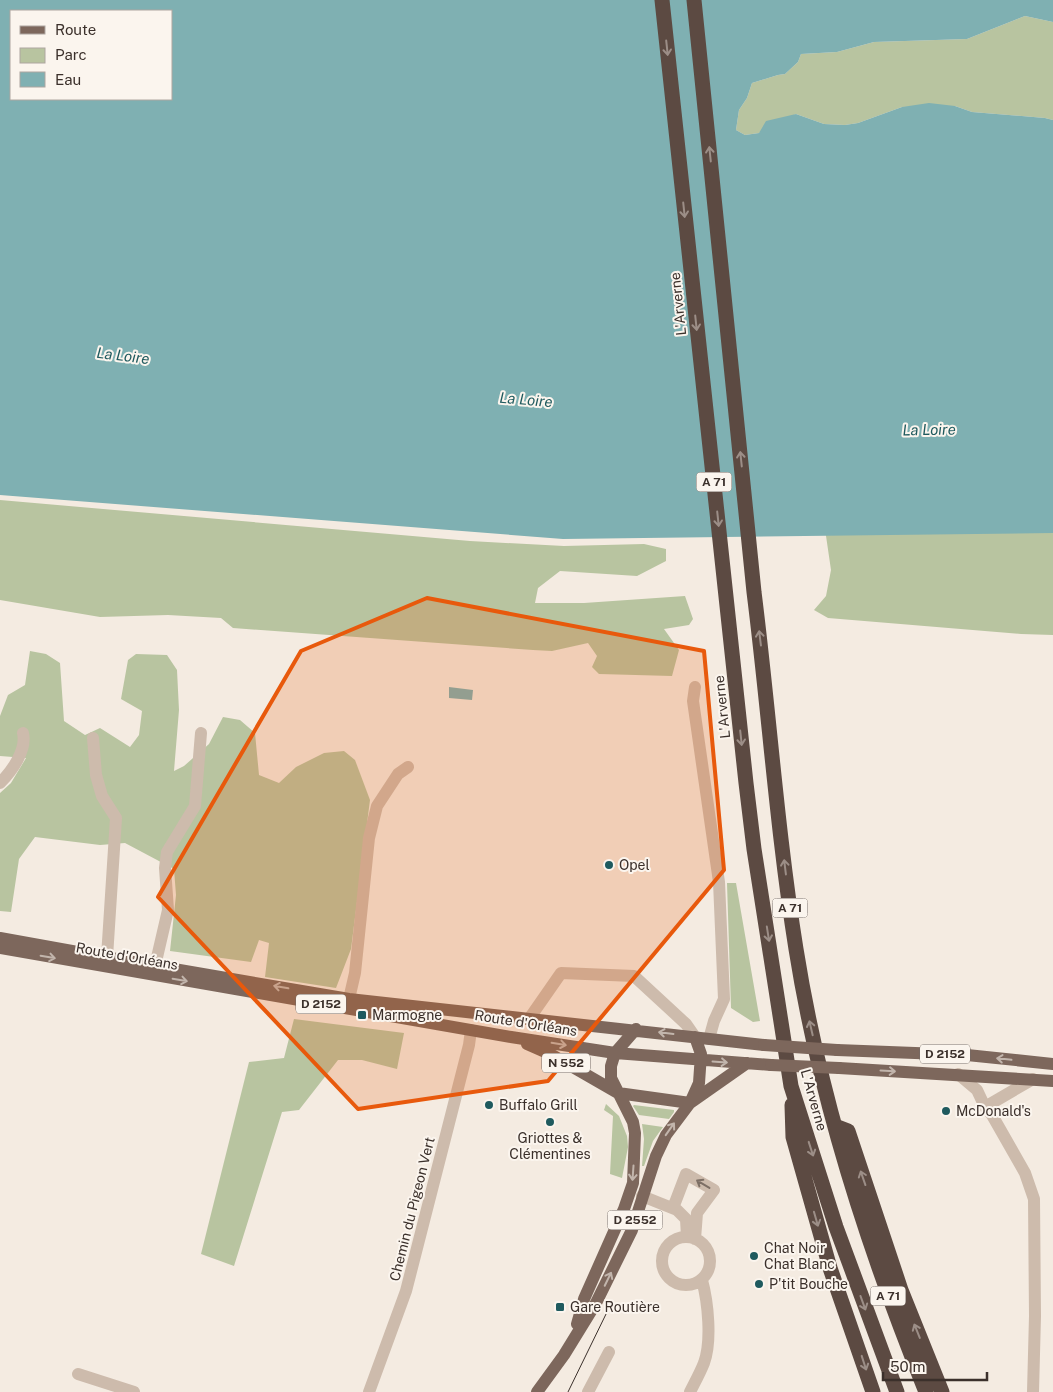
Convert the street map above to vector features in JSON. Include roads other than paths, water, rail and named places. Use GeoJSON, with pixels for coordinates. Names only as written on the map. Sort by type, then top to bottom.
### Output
{"type":"FeatureCollection","features":[{"type":"Feature","properties":{"kind":"highway","name":"L'Arverne"},"geometry":{"type":"LineString","coordinates":[[662,0],[754,848],[791,1086],[836,1227],[897,1392]]}},
{"type":"Feature","properties":{"kind":"highway","name":"L'Arverne"},"geometry":{"type":"LineString","coordinates":[[694,0],[754,592],[796,950],[810,1024],[855,1197],[888,1296],[926,1392]]}},
{"type":"Feature","properties":{"kind":"highway"},"geometry":{"type":"LineString","coordinates":[[791,1086],[793,1137],[830,1268],[873,1392]]}},
{"type":"Feature","properties":{"kind":"highway"},"geometry":{"type":"LineString","coordinates":[[835,1126],[848,1131],[900,1290],[942,1392]]}},
{"type":"Feature","properties":{"kind":"main road","name":"Route d'Orléans"},"geometry":{"type":"LineString","coordinates":[[0,938],[349,998],[764,1045],[966,1055],[1053,1064]]}},
{"type":"Feature","properties":{"kind":"main road","name":"Route d'Orléans"},"geometry":{"type":"LineString","coordinates":[[0,948],[511,1037],[615,1053],[771,1065],[958,1074],[1053,1081]]}},
{"type":"Feature","properties":{"kind":"main road"},"geometry":{"type":"LineString","coordinates":[[636,1029],[615,1053],[611,1066],[611,1078],[618,1093],[690,1103],[747,1063]]}},
{"type":"Feature","properties":{"kind":"main road","name":"N 552"},"geometry":{"type":"LineString","coordinates":[[511,1037],[552,1055],[618,1093]]}},
{"type":"Feature","properties":{"kind":"main road"},"geometry":{"type":"LineString","coordinates":[[690,1103],[700,1078],[701,1060],[695,1037]]}},
{"type":"Feature","properties":{"kind":"main road","name":"D 2552"},"geometry":{"type":"LineString","coordinates":[[574,1336],[584,1299],[624,1209],[633,1183],[635,1132],[633,1122],[618,1093]]}},
{"type":"Feature","properties":{"kind":"main road","name":"D 2552"},"geometry":{"type":"LineString","coordinates":[[537,1392],[564,1355],[596,1303],[632,1230],[656,1156],[666,1135],[690,1103]]}},
{"type":"Feature","properties":{"kind":"street"},"geometry":{"type":"LineString","coordinates":[[695,687],[693,701],[719,882],[724,989],[724,999],[714,1021],[709,1039]]}},
{"type":"Feature","properties":{"kind":"street"},"geometry":{"type":"LineString","coordinates":[[0,783],[11,772],[19,755],[24,740],[23,733]]}},
{"type":"Feature","properties":{"kind":"street"},"geometry":{"type":"LineString","coordinates":[[155,966],[168,910],[164,868],[167,852],[195,806],[201,733]]}},
{"type":"Feature","properties":{"kind":"street"},"geometry":{"type":"LineString","coordinates":[[93,738],[96,775],[102,796],[116,818],[107,957]]}},
{"type":"Feature","properties":{"kind":"street"},"geometry":{"type":"LineString","coordinates":[[349,998],[355,973],[369,838],[377,806],[398,774],[408,767]]}},
{"type":"Feature","properties":{"kind":"street"},"geometry":{"type":"LineString","coordinates":[[529,1019],[561,973],[634,976],[686,1024],[695,1037]]}},
{"type":"Feature","properties":{"kind":"street","name":"Chemin du Pigeon Vert"},"geometry":{"type":"LineString","coordinates":[[369,1392],[406,1291],[469,1045],[471,1030]]}},
{"type":"Feature","properties":{"kind":"street"},"geometry":{"type":"LineString","coordinates":[[958,1074],[977,1090],[985,1107],[992,1115],[1025,1173],[1034,1198],[1035,1316],[1033,1392]]}},
{"type":"Feature","properties":{"kind":"street"},"geometry":{"type":"LineString","coordinates":[[985,1107],[1033,1079]]}},
{"type":"Feature","properties":{"kind":"street"},"geometry":{"type":"LineString","coordinates":[[674,1208],[686,1174],[714,1190],[697,1213],[691,1238]]}},
{"type":"Feature","properties":{"kind":"street"},"geometry":{"type":"LineString","coordinates":[[642,1196],[677,1210],[686,1220],[691,1238]]}},
{"type":"Feature","properties":{"kind":"street"},"geometry":{"type":"LineString","coordinates":[[679,1238],[691,1238],[702,1243],[707,1249],[710,1257],[710,1266],[702,1280],[687,1286],[680,1285],[672,1282],[663,1269],[663,1254],[666,1247],[679,1238]]}},
{"type":"Feature","properties":{"kind":"street"},"geometry":{"type":"LineString","coordinates":[[690,1392],[704,1363],[708,1344],[706,1295],[702,1280]]}},
{"type":"Feature","properties":{"kind":"street"},"geometry":{"type":"LineString","coordinates":[[588,1392],[609,1352]]}},
{"type":"Feature","properties":{"kind":"street"},"geometry":{"type":"LineString","coordinates":[[78,1374],[134,1392]]}},
{"type":"Feature","properties":{"kind":"water","name":"La Loire"},"geometry":{"type":"Polygon","coordinates":[[[0,0],[1053,0],[1053,22],[1025,16],[967,39],[874,42],[837,52],[801,54],[798,62],[785,74],[752,83],[747,98],[739,110],[736,130],[745,135],[759,133],[766,121],[796,114],[824,124],[845,125],[858,123],[902,107],[929,103],[955,106],[972,112],[1053,120],[1053,533],[563,539],[0,495],[0,0]]]}},
{"type":"Feature","properties":{"kind":"water"},"geometry":{"type":"Polygon","coordinates":[[[449,687],[473,690],[472,700],[449,698],[449,687]]]}},
{"type":"Feature","properties":{"kind":"tram line"},"geometry":{"type":"LineString","coordinates":[[568,1392],[608,1310]]}},
{"type":"Feature","properties":{"kind":"place","name":"Opel"},"geometry":{"type":"Point","coordinates":[609,865]}},
{"type":"Feature","properties":{"kind":"place","name":"Marmogne"},"geometry":{"type":"Point","coordinates":[362,1015]}},
{"type":"Feature","properties":{"kind":"place","name":"Buffalo Grill"},"geometry":{"type":"Point","coordinates":[489,1105]}},
{"type":"Feature","properties":{"kind":"place","name":"McDonald's"},"geometry":{"type":"Point","coordinates":[946,1111]}},
{"type":"Feature","properties":{"kind":"place","name":"Griottes & Clémentines"},"geometry":{"type":"Point","coordinates":[550,1122]}},
{"type":"Feature","properties":{"kind":"place","name":"Chat Noir Chat Blanc"},"geometry":{"type":"Point","coordinates":[754,1256]}},
{"type":"Feature","properties":{"kind":"place","name":"P'tit Bouche"},"geometry":{"type":"Point","coordinates":[759,1284]}},
{"type":"Feature","properties":{"kind":"place","name":"Gare Routière"},"geometry":{"type":"Point","coordinates":[560,1307]}}]}
